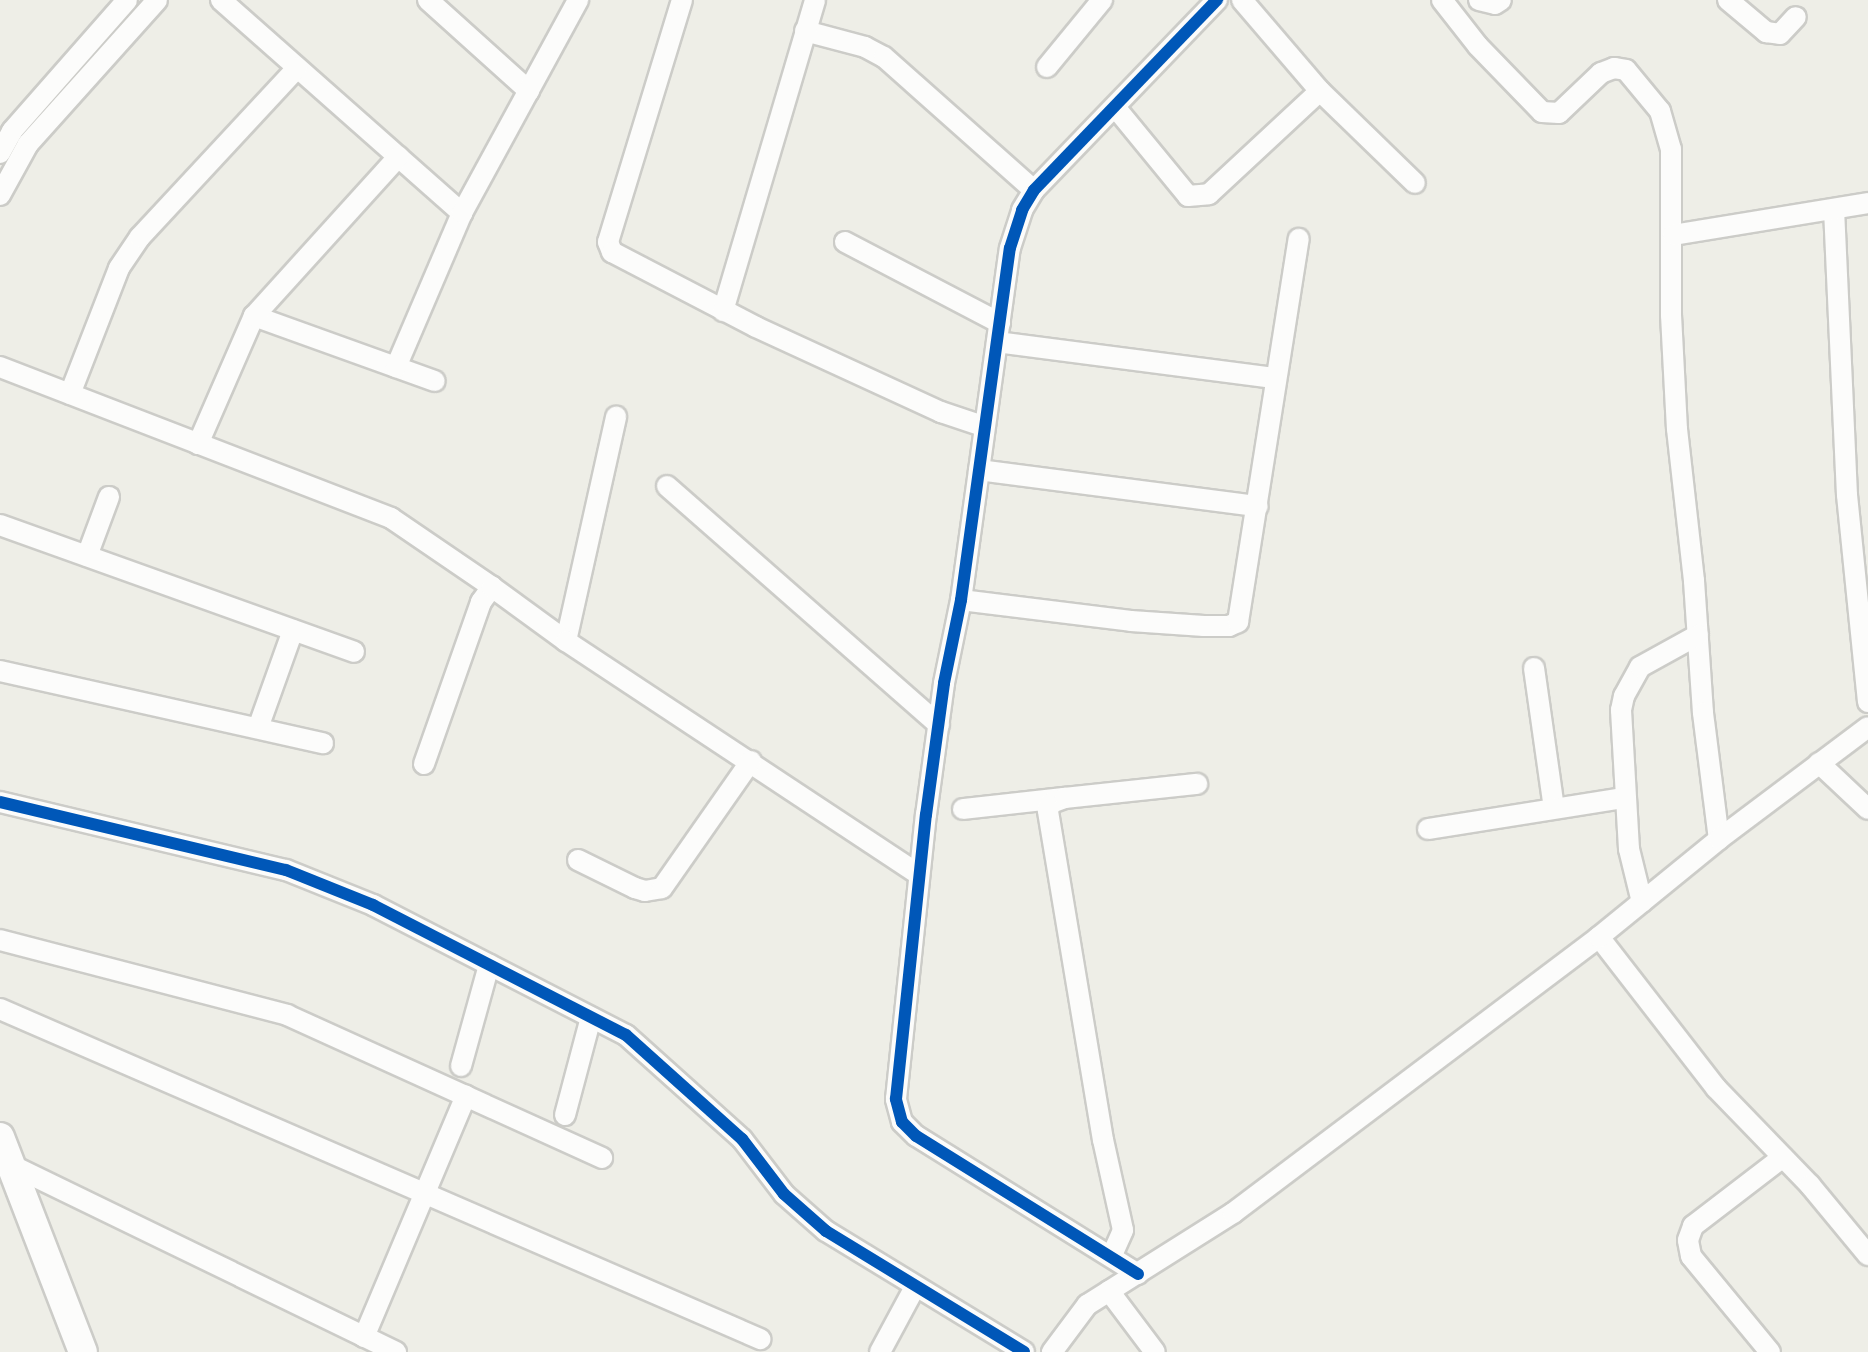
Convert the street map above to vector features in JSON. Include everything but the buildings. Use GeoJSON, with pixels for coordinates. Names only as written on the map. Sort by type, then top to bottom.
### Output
{"type":"FeatureCollection","features":[{"type":"Feature","properties":{"kind":"street"},"geometry":{"type":"LineString","coordinates":[[0,153],[12,131],[127,0]]}},
{"type":"Feature","properties":{"kind":"street"},"geometry":{"type":"LineString","coordinates":[[0,195],[28,144],[157,0]]}},
{"type":"Feature","properties":{"kind":"street"},"geometry":{"type":"LineString","coordinates":[[221,0],[462,213]]}},
{"type":"Feature","properties":{"kind":"street"},"geometry":{"type":"LineString","coordinates":[[428,0],[529,91]]}},
{"type":"Feature","properties":{"kind":"street"},"geometry":{"type":"LineString","coordinates":[[396,367],[462,213],[578,0]]}},
{"type":"Feature","properties":{"kind":"street"},"geometry":{"type":"LineString","coordinates":[[682,0],[608,242],[612,252],[723,311],[941,412],[983,426]]}},
{"type":"Feature","properties":{"kind":"street"},"geometry":{"type":"LineString","coordinates":[[723,311],[815,0]]}},
{"type":"Feature","properties":{"kind":"street"},"geometry":{"type":"LineString","coordinates":[[1047,67],[1102,0]]}},
{"type":"Feature","properties":{"kind":"street"},"geometry":{"type":"LineString","coordinates":[[1138,1274],[1112,1255],[916,1136],[902,1122],[896,1099],[918,874],[961,600],[1010,248],[1022,210],[1034,190],[1217,0]]}},
{"type":"Feature","properties":{"kind":"street"},"geometry":{"type":"LineString","coordinates":[[1242,0],[1320,91],[1415,183]]}},
{"type":"Feature","properties":{"kind":"street"},"geometry":{"type":"LineString","coordinates":[[1442,0],[1478,46],[1542,112],[1559,113],[1601,73],[1614,68],[1626,70],[1660,111],[1671,149],[1671,315],[1677,429],[1703,713],[1719,839]]}},
{"type":"Feature","properties":{"kind":"street"},"geometry":{"type":"LineString","coordinates":[[1479,0],[1495,4],[1501,0]]}},
{"type":"Feature","properties":{"kind":"street"},"geometry":{"type":"LineString","coordinates":[[1728,0],[1766,32],[1780,34],[1796,17]]}},
{"type":"Feature","properties":{"kind":"street"},"geometry":{"type":"LineString","coordinates":[[805,31],[865,47],[884,57],[1034,190]]}},
{"type":"Feature","properties":{"kind":"street"},"geometry":{"type":"LineString","coordinates":[[70,394],[119,268],[140,237],[297,68]]}},
{"type":"Feature","properties":{"kind":"street"},"geometry":{"type":"LineString","coordinates":[[1115,107],[1188,196],[1209,194],[1320,91]]}},
{"type":"Feature","properties":{"kind":"street"},"geometry":{"type":"LineString","coordinates":[[198,444],[254,316],[398,157]]}},
{"type":"Feature","properties":{"kind":"street"},"geometry":{"type":"LineString","coordinates":[[1673,235],[1868,203]]}},
{"type":"Feature","properties":{"kind":"street"},"geometry":{"type":"LineString","coordinates":[[1834,209],[1847,495],[1868,702]]}},
{"type":"Feature","properties":{"kind":"street"},"geometry":{"type":"LineString","coordinates":[[961,600],[1131,621],[1229,626],[1242,614],[1274,378],[1299,239]]}},
{"type":"Feature","properties":{"kind":"street"},"geometry":{"type":"LineString","coordinates":[[845,242],[999,333],[1274,378]]}},
{"type":"Feature","properties":{"kind":"street"},"geometry":{"type":"LineString","coordinates":[[254,316],[435,381]]}},
{"type":"Feature","properties":{"kind":"street"},"geometry":{"type":"LineString","coordinates":[[0,367],[391,518],[566,641],[918,874]]}},
{"type":"Feature","properties":{"kind":"street"},"geometry":{"type":"LineString","coordinates":[[566,641],[616,417]]}},
{"type":"Feature","properties":{"kind":"street"},"geometry":{"type":"LineString","coordinates":[[979,470],[1258,506]]}},
{"type":"Feature","properties":{"kind":"street"},"geometry":{"type":"LineString","coordinates":[[667,486],[939,725]]}},
{"type":"Feature","properties":{"kind":"street"},"geometry":{"type":"LineString","coordinates":[[87,556],[109,497]]}},
{"type":"Feature","properties":{"kind":"street"},"geometry":{"type":"LineString","coordinates":[[0,525],[354,652]]}},
{"type":"Feature","properties":{"kind":"street"},"geometry":{"type":"LineString","coordinates":[[424,764],[481,602],[492,587]]}},
{"type":"Feature","properties":{"kind":"street"},"geometry":{"type":"LineString","coordinates":[[258,728],[293,630]]}},
{"type":"Feature","properties":{"kind":"street"},"geometry":{"type":"LineString","coordinates":[[1642,902],[1629,849],[1621,710],[1624,696],[1640,667],[1698,635]]}},
{"type":"Feature","properties":{"kind":"street"},"geometry":{"type":"LineString","coordinates":[[1534,668],[1554,808]]}},
{"type":"Feature","properties":{"kind":"street"},"geometry":{"type":"LineString","coordinates":[[0,671],[323,743]]}},
{"type":"Feature","properties":{"kind":"street"},"geometry":{"type":"LineString","coordinates":[[1052,1352],[1087,1305],[1233,1213],[1599,937],[1719,839],[1868,727]]}},
{"type":"Feature","properties":{"kind":"street"},"geometry":{"type":"LineString","coordinates":[[578,860],[635,888],[645,891],[662,888],[751,761]]}},
{"type":"Feature","properties":{"kind":"street"},"geometry":{"type":"LineString","coordinates":[[1819,763],[1868,809]]}},
{"type":"Feature","properties":{"kind":"street"},"geometry":{"type":"LineString","coordinates":[[963,809],[1197,784]]}},
{"type":"Feature","properties":{"kind":"street"},"geometry":{"type":"LineString","coordinates":[[1065,798],[1051,803],[1047,819],[1103,1140],[1123,1230],[1122,1241],[1112,1255]]}},
{"type":"Feature","properties":{"kind":"street"},"geometry":{"type":"LineString","coordinates":[[1428,829],[1624,798]]}},
{"type":"Feature","properties":{"kind":"street"},"geometry":{"type":"LineString","coordinates":[[0,802],[286,870],[373,905],[626,1035],[742,1139],[784,1194],[826,1231],[1024,1352]]}},
{"type":"Feature","properties":{"kind":"street"},"geometry":{"type":"LineString","coordinates":[[1599,937],[1707,1078],[1783,1157],[1868,1255]]}},
{"type":"Feature","properties":{"kind":"street"},"geometry":{"type":"LineString","coordinates":[[0,940],[287,1015],[602,1158]]}},
{"type":"Feature","properties":{"kind":"street"},"geometry":{"type":"LineString","coordinates":[[461,1066],[489,965]]}},
{"type":"Feature","properties":{"kind":"street"},"geometry":{"type":"LineString","coordinates":[[0,1009],[760,1339]]}},
{"type":"Feature","properties":{"kind":"street"},"geometry":{"type":"LineString","coordinates":[[565,1115],[591,1017]]}},
{"type":"Feature","properties":{"kind":"street"},"geometry":{"type":"LineString","coordinates":[[364,1337],[466,1096]]}},
{"type":"Feature","properties":{"kind":"street"},"geometry":{"type":"LineString","coordinates":[[0,1137],[85,1350]]}},
{"type":"Feature","properties":{"kind":"street"},"geometry":{"type":"LineString","coordinates":[[1770,1352],[1691,1256],[1688,1240],[1693,1226],[1783,1157]]}},
{"type":"Feature","properties":{"kind":"street"},"geometry":{"type":"LineString","coordinates":[[11,1165],[396,1352]]}},
{"type":"Feature","properties":{"kind":"street"},"geometry":{"type":"LineString","coordinates":[[880,1352],[915,1287]]}},
{"type":"Feature","properties":{"kind":"street"},"geometry":{"type":"LineString","coordinates":[[1109,1291],[1155,1352]]}},
{"type":"Feature","properties":{"kind":"cycle path"},"geometry":{"type":"LineString","coordinates":[[1138,1274],[916,1136],[902,1122],[896,1099],[926,815],[944,683],[961,600],[1010,248],[1022,210],[1034,190],[1217,0]]}},
{"type":"Feature","properties":{"kind":"cycle path"},"geometry":{"type":"LineString","coordinates":[[0,802],[286,870],[373,905],[626,1035],[742,1139],[784,1194],[826,1231],[1024,1352]]}}]}
